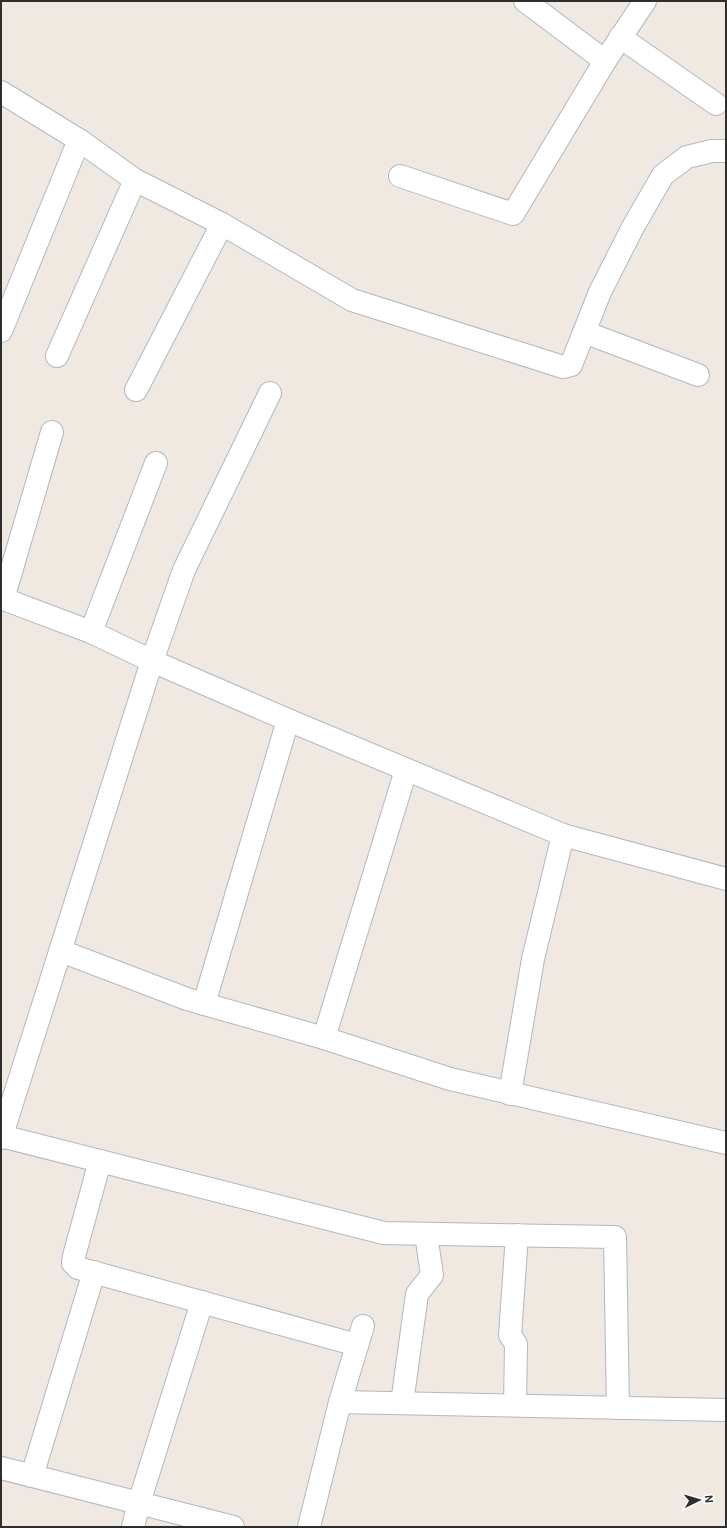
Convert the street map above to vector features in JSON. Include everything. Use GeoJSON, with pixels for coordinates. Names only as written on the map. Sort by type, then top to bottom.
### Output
{"type":"FeatureCollection","features":[{"type":"Feature","properties":{"kind":"street"},"geometry":{"type":"LineString","coordinates":[[525,1],[605,61]]}},
{"type":"Feature","properties":{"kind":"street"},"geometry":{"type":"LineString","coordinates":[[400,176],[513,214],[605,61],[645,1]]}},
{"type":"Feature","properties":{"kind":"street"},"geometry":{"type":"LineString","coordinates":[[620,37],[716,104]]}},
{"type":"Feature","properties":{"kind":"street"},"geometry":{"type":"LineString","coordinates":[[1,92],[79,140],[135,180],[222,224],[352,300],[563,367],[571,365],[600,292],[633,227],[664,175],[687,157],[712,151],[726,151]]}},
{"type":"Feature","properties":{"kind":"street"},"geometry":{"type":"LineString","coordinates":[[1,331],[79,140]]}},
{"type":"Feature","properties":{"kind":"street"},"geometry":{"type":"LineString","coordinates":[[56,356],[135,180]]}},
{"type":"Feature","properties":{"kind":"street"},"geometry":{"type":"LineString","coordinates":[[136,390],[222,224]]}},
{"type":"Feature","properties":{"kind":"street"},"geometry":{"type":"LineString","coordinates":[[584,332],[698,375]]}},
{"type":"Feature","properties":{"kind":"street"},"geometry":{"type":"LineString","coordinates":[[270,393],[184,570],[152,661],[1,1137],[384,1233],[615,1237],[618,1408]]}},
{"type":"Feature","properties":{"kind":"street"},"geometry":{"type":"LineString","coordinates":[[52,432],[2,599],[92,632],[152,661],[288,720],[563,835],[726,879]]}},
{"type":"Feature","properties":{"kind":"street"},"geometry":{"type":"LineString","coordinates":[[92,632],[156,463]]}},
{"type":"Feature","properties":{"kind":"street"},"geometry":{"type":"LineString","coordinates":[[204,1004],[288,720]]}},
{"type":"Feature","properties":{"kind":"street"},"geometry":{"type":"LineString","coordinates":[[324,1038],[406,770]]}},
{"type":"Feature","properties":{"kind":"street"},"geometry":{"type":"LineString","coordinates":[[510,1094],[533,958],[563,835]]}},
{"type":"Feature","properties":{"kind":"street"},"geometry":{"type":"LineString","coordinates":[[61,951],[204,1004],[324,1038],[450,1079],[726,1143]]}},
{"type":"Feature","properties":{"kind":"street"},"geometry":{"type":"LineString","coordinates":[[100,1161],[73,1263],[78,1268],[202,1302],[360,1336],[340,1402],[309,1527]]}},
{"type":"Feature","properties":{"kind":"street"},"geometry":{"type":"LineString","coordinates":[[402,1403],[417,1294],[432,1275],[426,1234]]}},
{"type":"Feature","properties":{"kind":"street"},"geometry":{"type":"LineString","coordinates":[[515,1405],[516,1344],[510,1335],[517,1236]]}},
{"type":"Feature","properties":{"kind":"street"},"geometry":{"type":"LineString","coordinates":[[32,1476],[94,1272]]}},
{"type":"Feature","properties":{"kind":"street"},"geometry":{"type":"LineString","coordinates":[[133,1527],[139,1503],[202,1302]]}},
{"type":"Feature","properties":{"kind":"street"},"geometry":{"type":"LineString","coordinates":[[340,1402],[726,1410]]}},
{"type":"Feature","properties":{"kind":"street"},"geometry":{"type":"LineString","coordinates":[[1,1468],[233,1527]]}}]}
